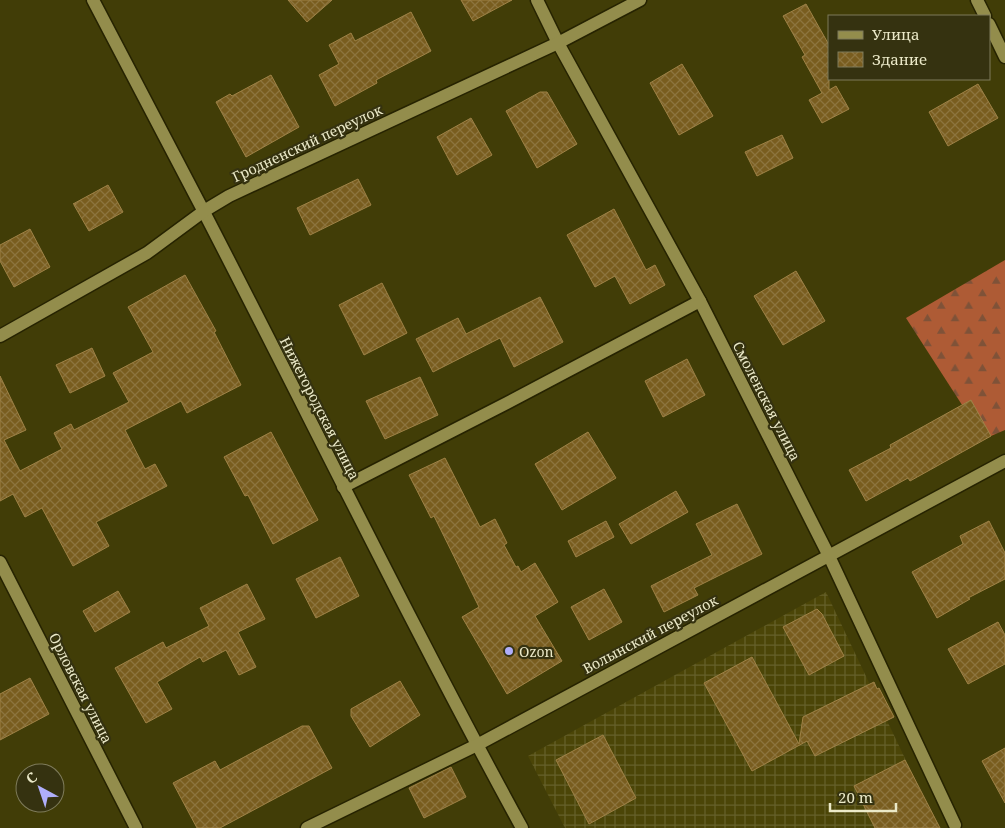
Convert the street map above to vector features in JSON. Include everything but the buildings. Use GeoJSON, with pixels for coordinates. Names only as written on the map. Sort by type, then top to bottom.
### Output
{"type":"FeatureCollection","features":[{"type":"Feature","properties":{"kind":"street","name":"Нижегородская улица"},"geometry":{"type":"LineString","coordinates":[[93,0],[204,211],[343,487],[522,828]]}},
{"type":"Feature","properties":{"kind":"street","name":"Смоленская улица"},"geometry":{"type":"LineString","coordinates":[[536,0],[700,301],[828,556],[955,825]]}},
{"type":"Feature","properties":{"kind":"street","name":"Гродненский переулок"},"geometry":{"type":"LineString","coordinates":[[0,336],[146,253],[204,211],[229,196],[558,43],[640,0]]}},
{"type":"Feature","properties":{"kind":"street"},"geometry":{"type":"LineString","coordinates":[[977,0],[984,15]]}},
{"type":"Feature","properties":{"kind":"street"},"geometry":{"type":"LineString","coordinates":[[990,26],[1005,57]]}},
{"type":"Feature","properties":{"kind":"street"},"geometry":{"type":"LineString","coordinates":[[343,487],[700,301]]}},
{"type":"Feature","properties":{"kind":"street","name":"Волынский переулок"},"geometry":{"type":"LineString","coordinates":[[307,828],[477,745],[1005,461]]}},
{"type":"Feature","properties":{"kind":"street","name":"Орловская улица"},"geometry":{"type":"LineString","coordinates":[[0,562],[136,828]]}},
{"type":"Feature","properties":{"kind":"shaded area"},"geometry":{"type":"Polygon","coordinates":[[[826,592],[938,828],[565,828],[528,756],[826,592]]]}},
{"type":"Feature","properties":{"kind":"green space"},"geometry":{"type":"Polygon","coordinates":[[[1005,260],[1005,430],[984,439],[906,318],[1005,260]]]}},
{"type":"Feature","properties":{"kind":"place","name":"Ozon"},"geometry":{"type":"Point","coordinates":[509,651]}}]}
